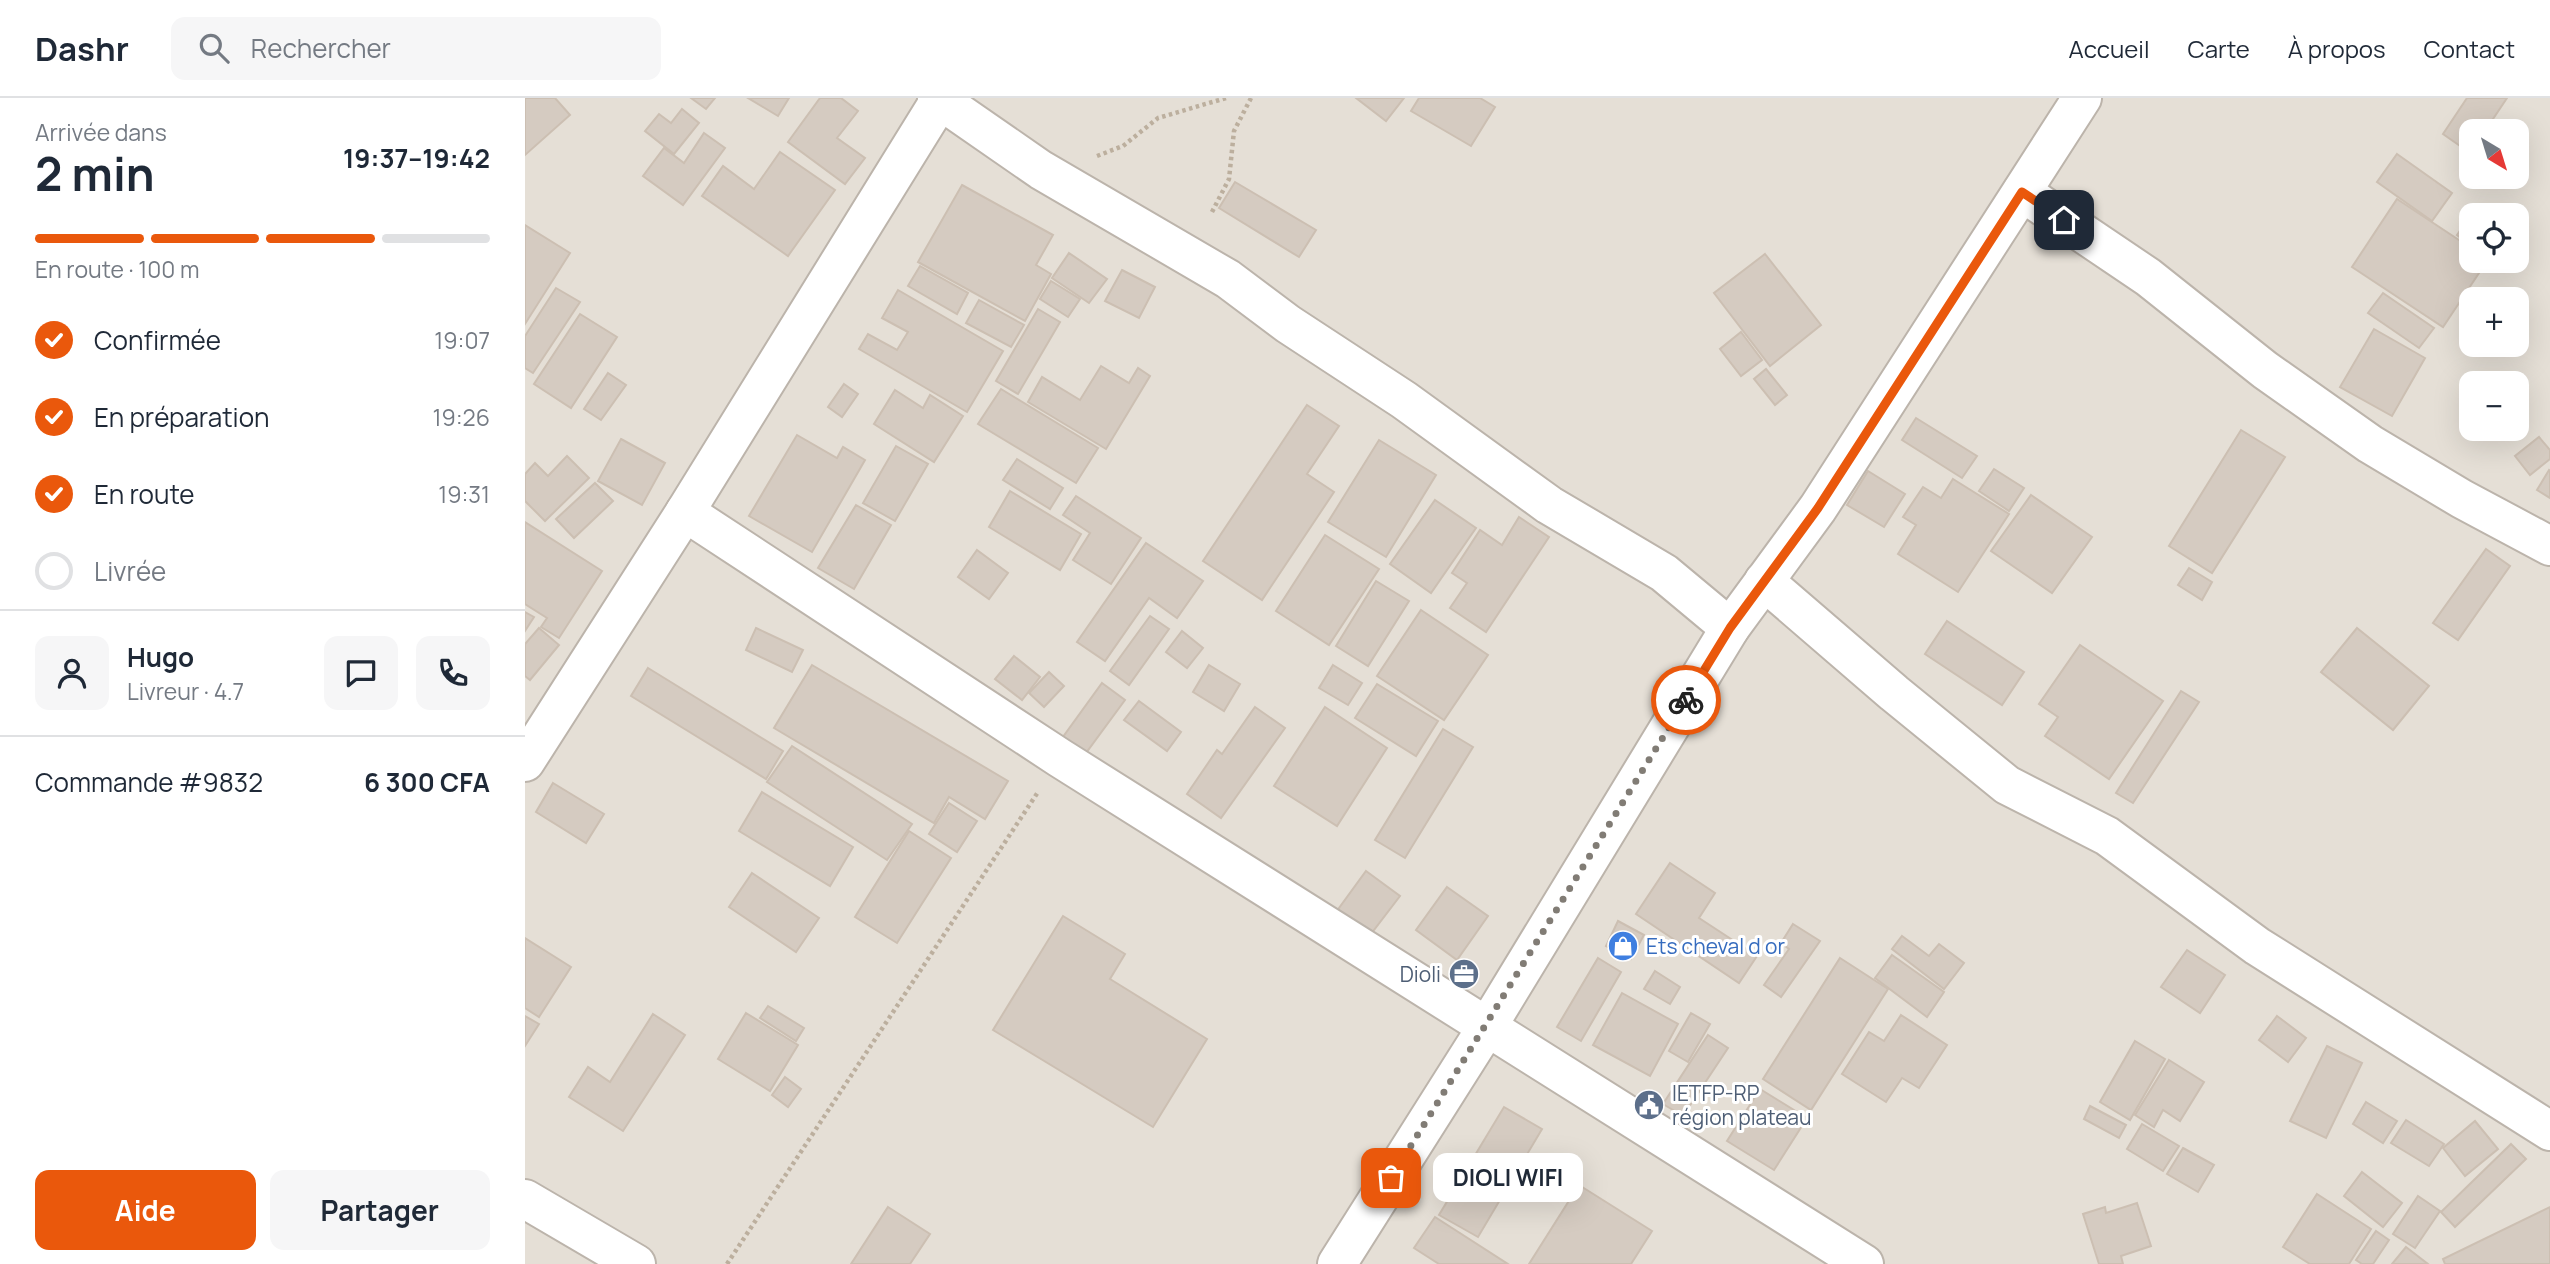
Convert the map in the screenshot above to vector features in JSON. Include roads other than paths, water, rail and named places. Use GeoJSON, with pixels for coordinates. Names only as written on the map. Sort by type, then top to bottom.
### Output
{"type":"FeatureCollection","features":[{"type":"Feature","properties":{"kind":"street"},"geometry":{"type":"LineString","coordinates":[[1337,1264],[1487,1027],[1730,628],[1818,508],[2082,98]]}},
{"type":"Feature","properties":{"kind":"street"},"geometry":{"type":"LineString","coordinates":[[525,762],[685,512],[938,99],[1041,170],[1228,279],[1288,324],[1404,400],[1549,505],[1664,573],[1730,628]]}},
{"type":"Feature","properties":{"kind":"street"},"geometry":{"type":"LineString","coordinates":[[2022,192],[2148,276],[2265,370],[2370,444],[2462,499],[2550,546]]}},
{"type":"Feature","properties":{"kind":"street"},"geometry":{"type":"LineString","coordinates":[[685,512],[1061,758],[1864,1264]]}},
{"type":"Feature","properties":{"kind":"street"},"geometry":{"type":"LineString","coordinates":[[1764,581],[1894,694],[2007,785],[2107,836],[2257,946],[2550,1131]]}},
{"type":"Feature","properties":{"kind":"street"},"geometry":{"type":"LineString","coordinates":[[525,1199],[636,1264]]}},
{"type":"Feature","properties":{"kind":"place","name":"Ets cheval d or"},"geometry":{"type":"Point","coordinates":[1623,946]}},
{"type":"Feature","properties":{"kind":"place","name":"Dioli"},"geometry":{"type":"Point","coordinates":[1464,974]}},
{"type":"Feature","properties":{"kind":"place","name":"IETFP-RP région plateau"},"geometry":{"type":"Point","coordinates":[1649,1105]}},
{"type":"Feature","properties":{"kind":"place","name":"DIOLI WIFI"},"geometry":{"type":"Point","coordinates":[1391,1178]}}]}
